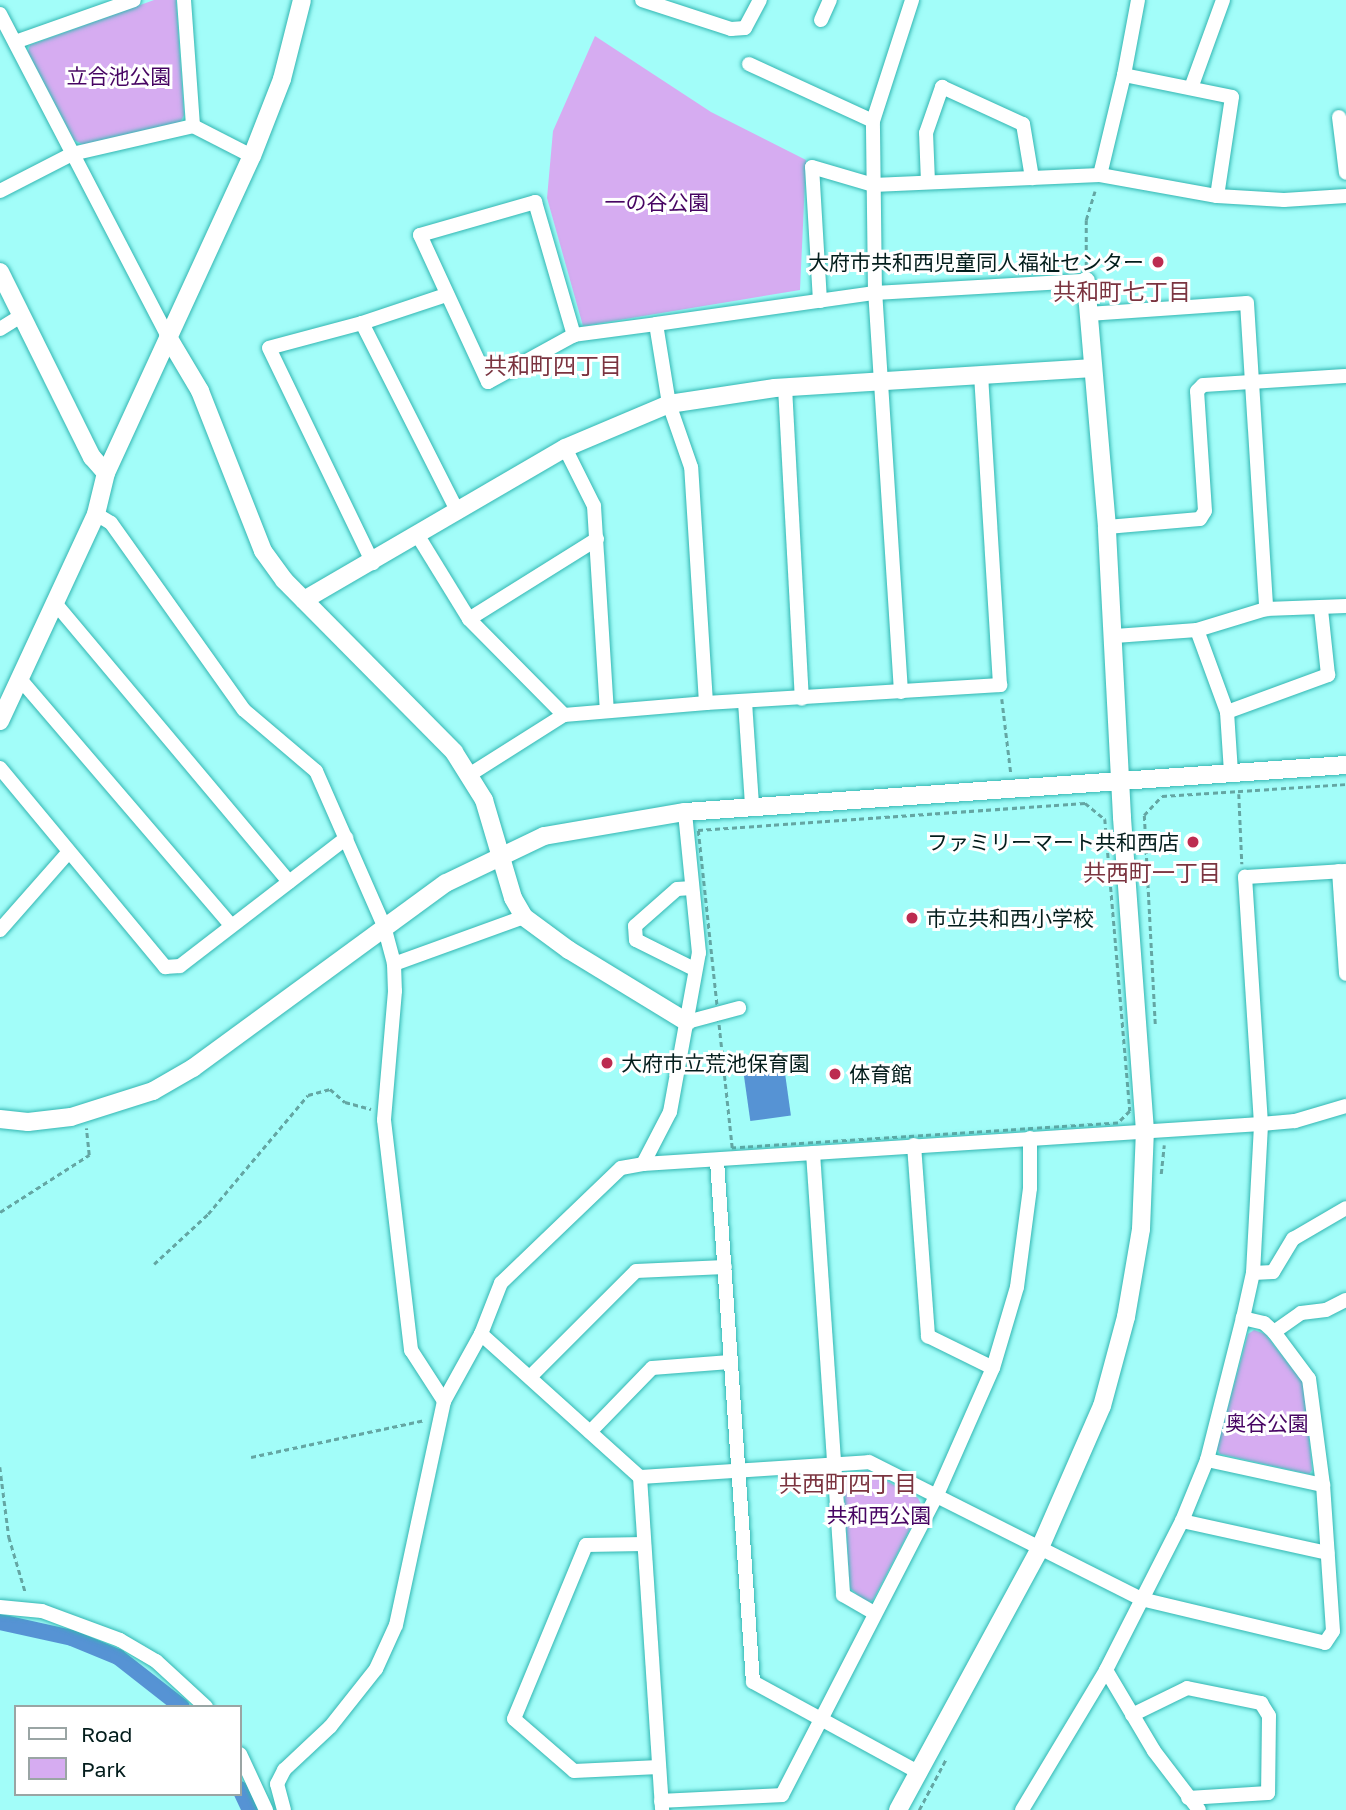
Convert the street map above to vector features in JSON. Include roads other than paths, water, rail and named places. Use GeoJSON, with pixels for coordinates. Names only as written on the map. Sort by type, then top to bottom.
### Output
{"type":"FeatureCollection","features":[{"type":"Feature","properties":{"kind":"street"},"geometry":{"type":"LineString","coordinates":[[15,42],[134,0]]}},
{"type":"Feature","properties":{"kind":"street"},"geometry":{"type":"LineString","coordinates":[[184,0],[193,126]]}},
{"type":"Feature","properties":{"kind":"street"},"geometry":{"type":"LineString","coordinates":[[0,721],[96,514],[106,473],[252,156],[282,79],[302,0]]}},
{"type":"Feature","properties":{"kind":"street"},"geometry":{"type":"LineString","coordinates":[[642,0],[731,29],[745,28],[760,0]]}},
{"type":"Feature","properties":{"kind":"street"},"geometry":{"type":"LineString","coordinates":[[821,20],[830,0]]}},
{"type":"Feature","properties":{"kind":"street"},"geometry":{"type":"LineString","coordinates":[[901,692],[875,293],[873,121],[912,0]]}},
{"type":"Feature","properties":{"kind":"street"},"geometry":{"type":"LineString","coordinates":[[1100,174],[1124,75],[1138,0]]}},
{"type":"Feature","properties":{"kind":"street"},"geometry":{"type":"LineString","coordinates":[[1191,88],[1223,0]]}},
{"type":"Feature","properties":{"kind":"street"},"geometry":{"type":"LineString","coordinates":[[0,13],[168,337],[212,416],[248,522],[263,551],[304,600],[454,752],[484,800],[524,917],[569,950],[687,1022],[716,1017],[739,1008]]}},
{"type":"Feature","properties":{"kind":"street"},"geometry":{"type":"LineString","coordinates":[[749,64],[873,121]]}},
{"type":"Feature","properties":{"kind":"street"},"geometry":{"type":"LineString","coordinates":[[1124,75],[1232,97],[1217,196]]}},
{"type":"Feature","properties":{"kind":"street"},"geometry":{"type":"LineString","coordinates":[[928,183],[926,134],[942,87],[1024,124],[1032,178]]}},
{"type":"Feature","properties":{"kind":"street"},"geometry":{"type":"LineString","coordinates":[[1339,117],[1346,173]]}},
{"type":"Feature","properties":{"kind":"street"},"geometry":{"type":"LineString","coordinates":[[0,191],[72,154],[193,126],[252,156]]}},
{"type":"Feature","properties":{"kind":"street"},"geometry":{"type":"LineString","coordinates":[[820,301],[812,167],[873,185],[1100,174],[1217,196],[1284,200],[1346,196]]}},
{"type":"Feature","properties":{"kind":"street"},"geometry":{"type":"LineString","coordinates":[[574,335],[535,202],[420,235],[488,382],[574,335],[875,293],[1086,281],[1115,636],[1121,781],[1145,1131],[1141,1229],[1126,1317],[1102,1406],[1039,1550],[898,1810]]}},
{"type":"Feature","properties":{"kind":"street"},"geometry":{"type":"LineString","coordinates":[[0,272],[92,457],[106,473]]}},
{"type":"Feature","properties":{"kind":"street"},"geometry":{"type":"LineString","coordinates":[[373,563],[269,348],[362,323],[446,295]]}},
{"type":"Feature","properties":{"kind":"street"},"geometry":{"type":"LineString","coordinates":[[1088,314],[1247,303],[1266,609]]}},
{"type":"Feature","properties":{"kind":"street"},"geometry":{"type":"LineString","coordinates":[[0,329],[22,315]]}},
{"type":"Feature","properties":{"kind":"street"},"geometry":{"type":"LineString","coordinates":[[362,323],[458,512]]}},
{"type":"Feature","properties":{"kind":"street"},"geometry":{"type":"LineString","coordinates":[[656,324],[669,404],[691,467],[706,703]]}},
{"type":"Feature","properties":{"kind":"street"},"geometry":{"type":"LineString","coordinates":[[304,600],[373,563],[565,448],[669,404],[785,387],[1092,368]]}},
{"type":"Feature","properties":{"kind":"street"},"geometry":{"type":"LineString","coordinates":[[469,775],[564,715],[706,703],[1000,685],[981,375]]}},
{"type":"Feature","properties":{"kind":"street"},"geometry":{"type":"LineString","coordinates":[[1107,527],[1200,519],[1205,511],[1197,391],[1203,386],[1346,376]]}},
{"type":"Feature","properties":{"kind":"street"},"geometry":{"type":"LineString","coordinates":[[785,387],[802,699]]}},
{"type":"Feature","properties":{"kind":"street"},"geometry":{"type":"LineString","coordinates":[[565,448],[594,506],[607,711]]}},
{"type":"Feature","properties":{"kind":"street"},"geometry":{"type":"LineString","coordinates":[[96,514],[111,523],[244,710],[316,771],[384,926],[394,964],[384,1112],[411,1350],[444,1401]]}},
{"type":"Feature","properties":{"kind":"street"},"geometry":{"type":"LineString","coordinates":[[418,536],[469,619],[564,715]]}},
{"type":"Feature","properties":{"kind":"street"},"geometry":{"type":"LineString","coordinates":[[469,619],[597,539]]}},
{"type":"Feature","properties":{"kind":"street"},"geometry":{"type":"LineString","coordinates":[[55,603],[289,882]]}},
{"type":"Feature","properties":{"kind":"street"},"geometry":{"type":"LineString","coordinates":[[1115,636],[1197,630],[1266,609],[1321,610],[1346,606]]}},
{"type":"Feature","properties":{"kind":"street"},"geometry":{"type":"LineString","coordinates":[[1227,712],[1328,675],[1321,610]]}},
{"type":"Feature","properties":{"kind":"street"},"geometry":{"type":"LineString","coordinates":[[1197,630],[1227,712],[1231,773]]}},
{"type":"Feature","properties":{"kind":"street"},"geometry":{"type":"LineString","coordinates":[[19,679],[230,924]]}},
{"type":"Feature","properties":{"kind":"street"},"geometry":{"type":"LineString","coordinates":[[745,702],[752,806]]}},
{"type":"Feature","properties":{"kind":"street"},"geometry":{"type":"LineString","coordinates":[[0,1119],[28,1122],[85,1114],[153,1091],[193,1068],[446,883],[501,854],[544,836],[595,824],[752,806],[1346,765]]}},
{"type":"Feature","properties":{"kind":"street"},"geometry":{"type":"LineString","coordinates":[[0,768],[165,967],[180,966],[230,924],[346,838]]}},
{"type":"Feature","properties":{"kind":"street"},"geometry":{"type":"LineString","coordinates":[[643,1164],[670,1112],[699,953],[685,812]]}},
{"type":"Feature","properties":{"kind":"street"},"geometry":{"type":"LineString","coordinates":[[0,930],[68,853]]}},
{"type":"Feature","properties":{"kind":"street"},"geometry":{"type":"LineString","coordinates":[[1022,1810],[1106,1670],[1182,1521],[1207,1460],[1243,1318],[1253,1273],[1261,1125],[1244,877],[1342,871],[1346,974]]}},
{"type":"Feature","properties":{"kind":"street"},"geometry":{"type":"LineString","coordinates":[[692,888],[677,890],[635,926],[636,940],[694,970]]}},
{"type":"Feature","properties":{"kind":"street"},"geometry":{"type":"LineString","coordinates":[[394,964],[524,917]]}},
{"type":"Feature","properties":{"kind":"street"},"geometry":{"type":"LineString","coordinates":[[284,1810],[277,1784],[284,1770],[330,1727],[376,1669],[396,1625],[444,1401],[481,1334],[501,1283],[621,1168],[643,1164],[717,1161],[914,1145],[1261,1125],[1295,1121],[1346,1106]]}},
{"type":"Feature","properties":{"kind":"street"},"geometry":{"type":"LineString","coordinates":[[481,1334],[531,1376],[640,1477],[661,1806],[782,1794],[936,1497],[993,1368],[1017,1287],[1030,1188],[1030,1138]]}},
{"type":"Feature","properties":{"kind":"street"},"geometry":{"type":"LineString","coordinates":[[914,1145],[928,1336],[993,1368]]}},
{"type":"Feature","properties":{"kind":"street"},"geometry":{"type":"LineString","coordinates":[[813,1153],[843,1595],[874,1613]]}},
{"type":"Feature","properties":{"kind":"street"},"geometry":{"type":"LineString","coordinates":[[717,1161],[753,1682],[920,1773]]}},
{"type":"Feature","properties":{"kind":"street"},"geometry":{"type":"LineString","coordinates":[[1253,1273],[1273,1272],[1293,1239],[1346,1208]]}},
{"type":"Feature","properties":{"kind":"street"},"geometry":{"type":"LineString","coordinates":[[531,1376],[636,1271],[725,1267]]}},
{"type":"Feature","properties":{"kind":"street"},"geometry":{"type":"LineString","coordinates":[[1274,1332],[1301,1313],[1326,1310],[1346,1300]]}},
{"type":"Feature","properties":{"kind":"street"},"geometry":{"type":"LineString","coordinates":[[640,1477],[738,1468],[869,1462],[1039,1550],[1141,1599],[1325,1643],[1333,1632],[1323,1485],[1309,1379],[1274,1332],[1264,1323],[1243,1318]]}},
{"type":"Feature","properties":{"kind":"street"},"geometry":{"type":"LineString","coordinates":[[590,1432],[652,1368],[730,1362]]}},
{"type":"Feature","properties":{"kind":"street"},"geometry":{"type":"LineString","coordinates":[[1207,1460],[1323,1485]]}},
{"type":"Feature","properties":{"kind":"street"},"geometry":{"type":"LineString","coordinates":[[1182,1521],[1328,1553]]}},
{"type":"Feature","properties":{"kind":"street"},"geometry":{"type":"LineString","coordinates":[[645,1544],[586,1545],[514,1719],[574,1771],[659,1767]]}},
{"type":"Feature","properties":{"kind":"street"},"geometry":{"type":"LineString","coordinates":[[0,1607],[29,1610],[89,1625],[120,1640],[164,1668],[204,1705]]}},
{"type":"Feature","properties":{"kind":"street"},"geometry":{"type":"LineString","coordinates":[[1106,1670],[1132,1715],[1199,1810]]}},
{"type":"Feature","properties":{"kind":"street"},"geometry":{"type":"LineString","coordinates":[[1132,1715],[1187,1688],[1261,1703],[1269,1716],[1268,1793],[1188,1798]]}},
{"type":"Feature","properties":{"kind":"street"},"geometry":{"type":"LineString","coordinates":[[242,1758],[266,1810]]}},
{"type":"Feature","properties":{"kind":"water"},"geometry":{"type":"Polygon","coordinates":[[[782,1052],[791,1115],[750,1121],[741,1058],[782,1052]]]}},
{"type":"Feature","properties":{"kind":"waterway"},"geometry":{"type":"LineString","coordinates":[[0,1622],[72,1638],[118,1657],[179,1705]]}},
{"type":"Feature","properties":{"kind":"waterway"},"geometry":{"type":"LineString","coordinates":[[242,1793],[250,1810]]}},
{"type":"Feature","properties":{"kind":"place","name":"大府市共和西児童同人福祉センター"},"geometry":{"type":"Point","coordinates":[1158,262]}},
{"type":"Feature","properties":{"kind":"place","name":"ファミリーマート共和西店"},"geometry":{"type":"Point","coordinates":[1193,842]}},
{"type":"Feature","properties":{"kind":"place","name":"市立共和西小学校"},"geometry":{"type":"Point","coordinates":[912,918]}},
{"type":"Feature","properties":{"kind":"place","name":"大府市立荒池保育園"},"geometry":{"type":"Point","coordinates":[607,1063]}},
{"type":"Feature","properties":{"kind":"place","name":"体育館"},"geometry":{"type":"Point","coordinates":[835,1074]}},
{"type":"Feature","properties":{"kind":"district","name":"共和町七丁目"},"geometry":{"type":"Point","coordinates":[1122,291]}},
{"type":"Feature","properties":{"kind":"district","name":"共和町四丁目"},"geometry":{"type":"Point","coordinates":[553,365]}},
{"type":"Feature","properties":{"kind":"district","name":"共西町一丁目"},"geometry":{"type":"Point","coordinates":[1152,872]}},
{"type":"Feature","properties":{"kind":"district","name":"共西町四丁目"},"geometry":{"type":"Point","coordinates":[848,1483]}},
{"type":"Feature","properties":{"kind":"park label","name":"立合池公園"},"geometry":{"type":"Point","coordinates":[119,76]}},
{"type":"Feature","properties":{"kind":"park label","name":"一の谷公園"},"geometry":{"type":"Point","coordinates":[657,202]}},
{"type":"Feature","properties":{"kind":"park label","name":"奥谷公園"},"geometry":{"type":"Point","coordinates":[1267,1423]}},
{"type":"Feature","properties":{"kind":"park label","name":"共和西公園"},"geometry":{"type":"Point","coordinates":[879,1515]}}]}
